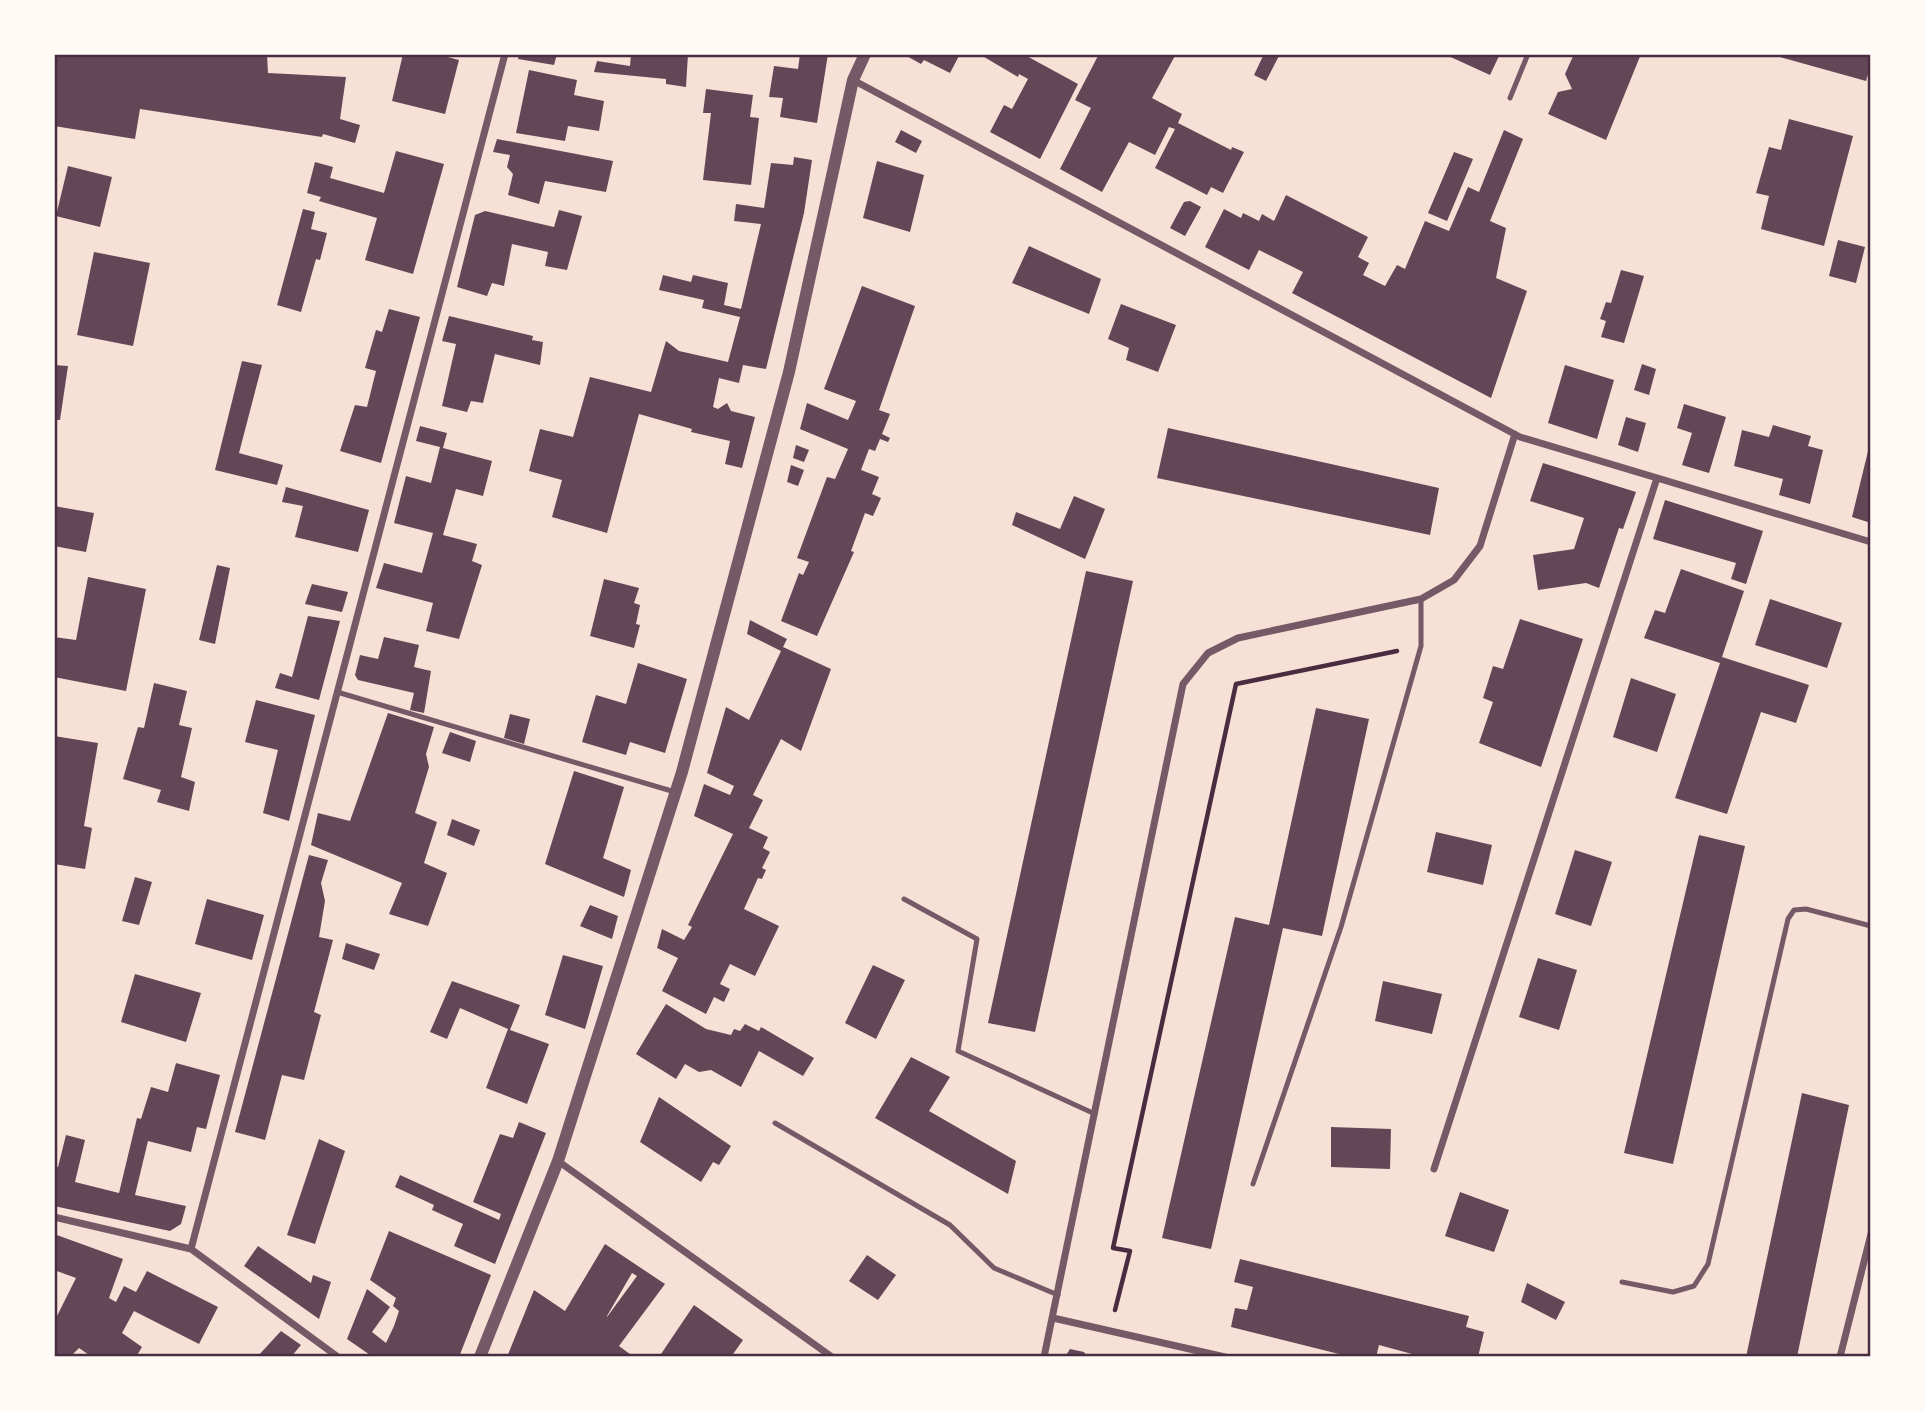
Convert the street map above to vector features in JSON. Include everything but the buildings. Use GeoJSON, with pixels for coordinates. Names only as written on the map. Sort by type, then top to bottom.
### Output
{"type":"FeatureCollection","features":[{"type":"Feature","properties":{"kind":"street"},"geometry":{"type":"LineString","coordinates":[[191,1249],[505,54]]}},
{"type":"Feature","properties":{"kind":"street"},"geometry":{"type":"LineString","coordinates":[[480,1357],[558,1161],[676,792],[789,372],[853,80],[865,54]]}},
{"type":"Feature","properties":{"kind":"street"},"geometry":{"type":"LineString","coordinates":[[853,80],[1515,434],[1871,542]]}},
{"type":"Feature","properties":{"kind":"street"},"geometry":{"type":"LineString","coordinates":[[1044,1357],[1182,684],[1208,653],[1238,638],[1421,599],[1454,580],[1480,546],[1515,434]]}},
{"type":"Feature","properties":{"kind":"street"},"geometry":{"type":"LineString","coordinates":[[1434,1169],[1657,478]]}},
{"type":"Feature","properties":{"kind":"street"},"geometry":{"type":"LineString","coordinates":[[558,1161],[832,1357]]}},
{"type":"Feature","properties":{"kind":"street"},"geometry":{"type":"LineString","coordinates":[[54,1217],[191,1249],[338,1357]]}},
{"type":"Feature","properties":{"kind":"street"},"geometry":{"type":"LineString","coordinates":[[1840,1357],[1871,1234]]}},
{"type":"Feature","properties":{"kind":"street"},"geometry":{"type":"LineString","coordinates":[[1053,1318],[1225,1357]]}},
{"type":"Feature","properties":{"kind":"lane"},"geometry":{"type":"LineString","coordinates":[[1510,99],[1528,54]]}},
{"type":"Feature","properties":{"kind":"lane"},"geometry":{"type":"LineString","coordinates":[[1253,1184],[1341,927],[1421,646],[1421,599]]}},
{"type":"Feature","properties":{"kind":"lane"},"geometry":{"type":"LineString","coordinates":[[337,692],[676,792]]}},
{"type":"Feature","properties":{"kind":"lane"},"geometry":{"type":"LineString","coordinates":[[904,899],[977,939],[958,1051],[1095,1114]]}},
{"type":"Feature","properties":{"kind":"lane"},"geometry":{"type":"LineString","coordinates":[[1622,1282],[1673,1292],[1694,1286],[1707,1264],[1788,919],[1794,910],[1805,909],[1871,926]]}},
{"type":"Feature","properties":{"kind":"lane"},"geometry":{"type":"LineString","coordinates":[[775,1123],[950,1225],[994,1268],[1058,1295]]}},
{"type":"Feature","properties":{"kind":"path"},"geometry":{"type":"LineString","coordinates":[[1114,1318],[1130,1251],[1113,1248],[1236,684],[1421,646]]}}]}
